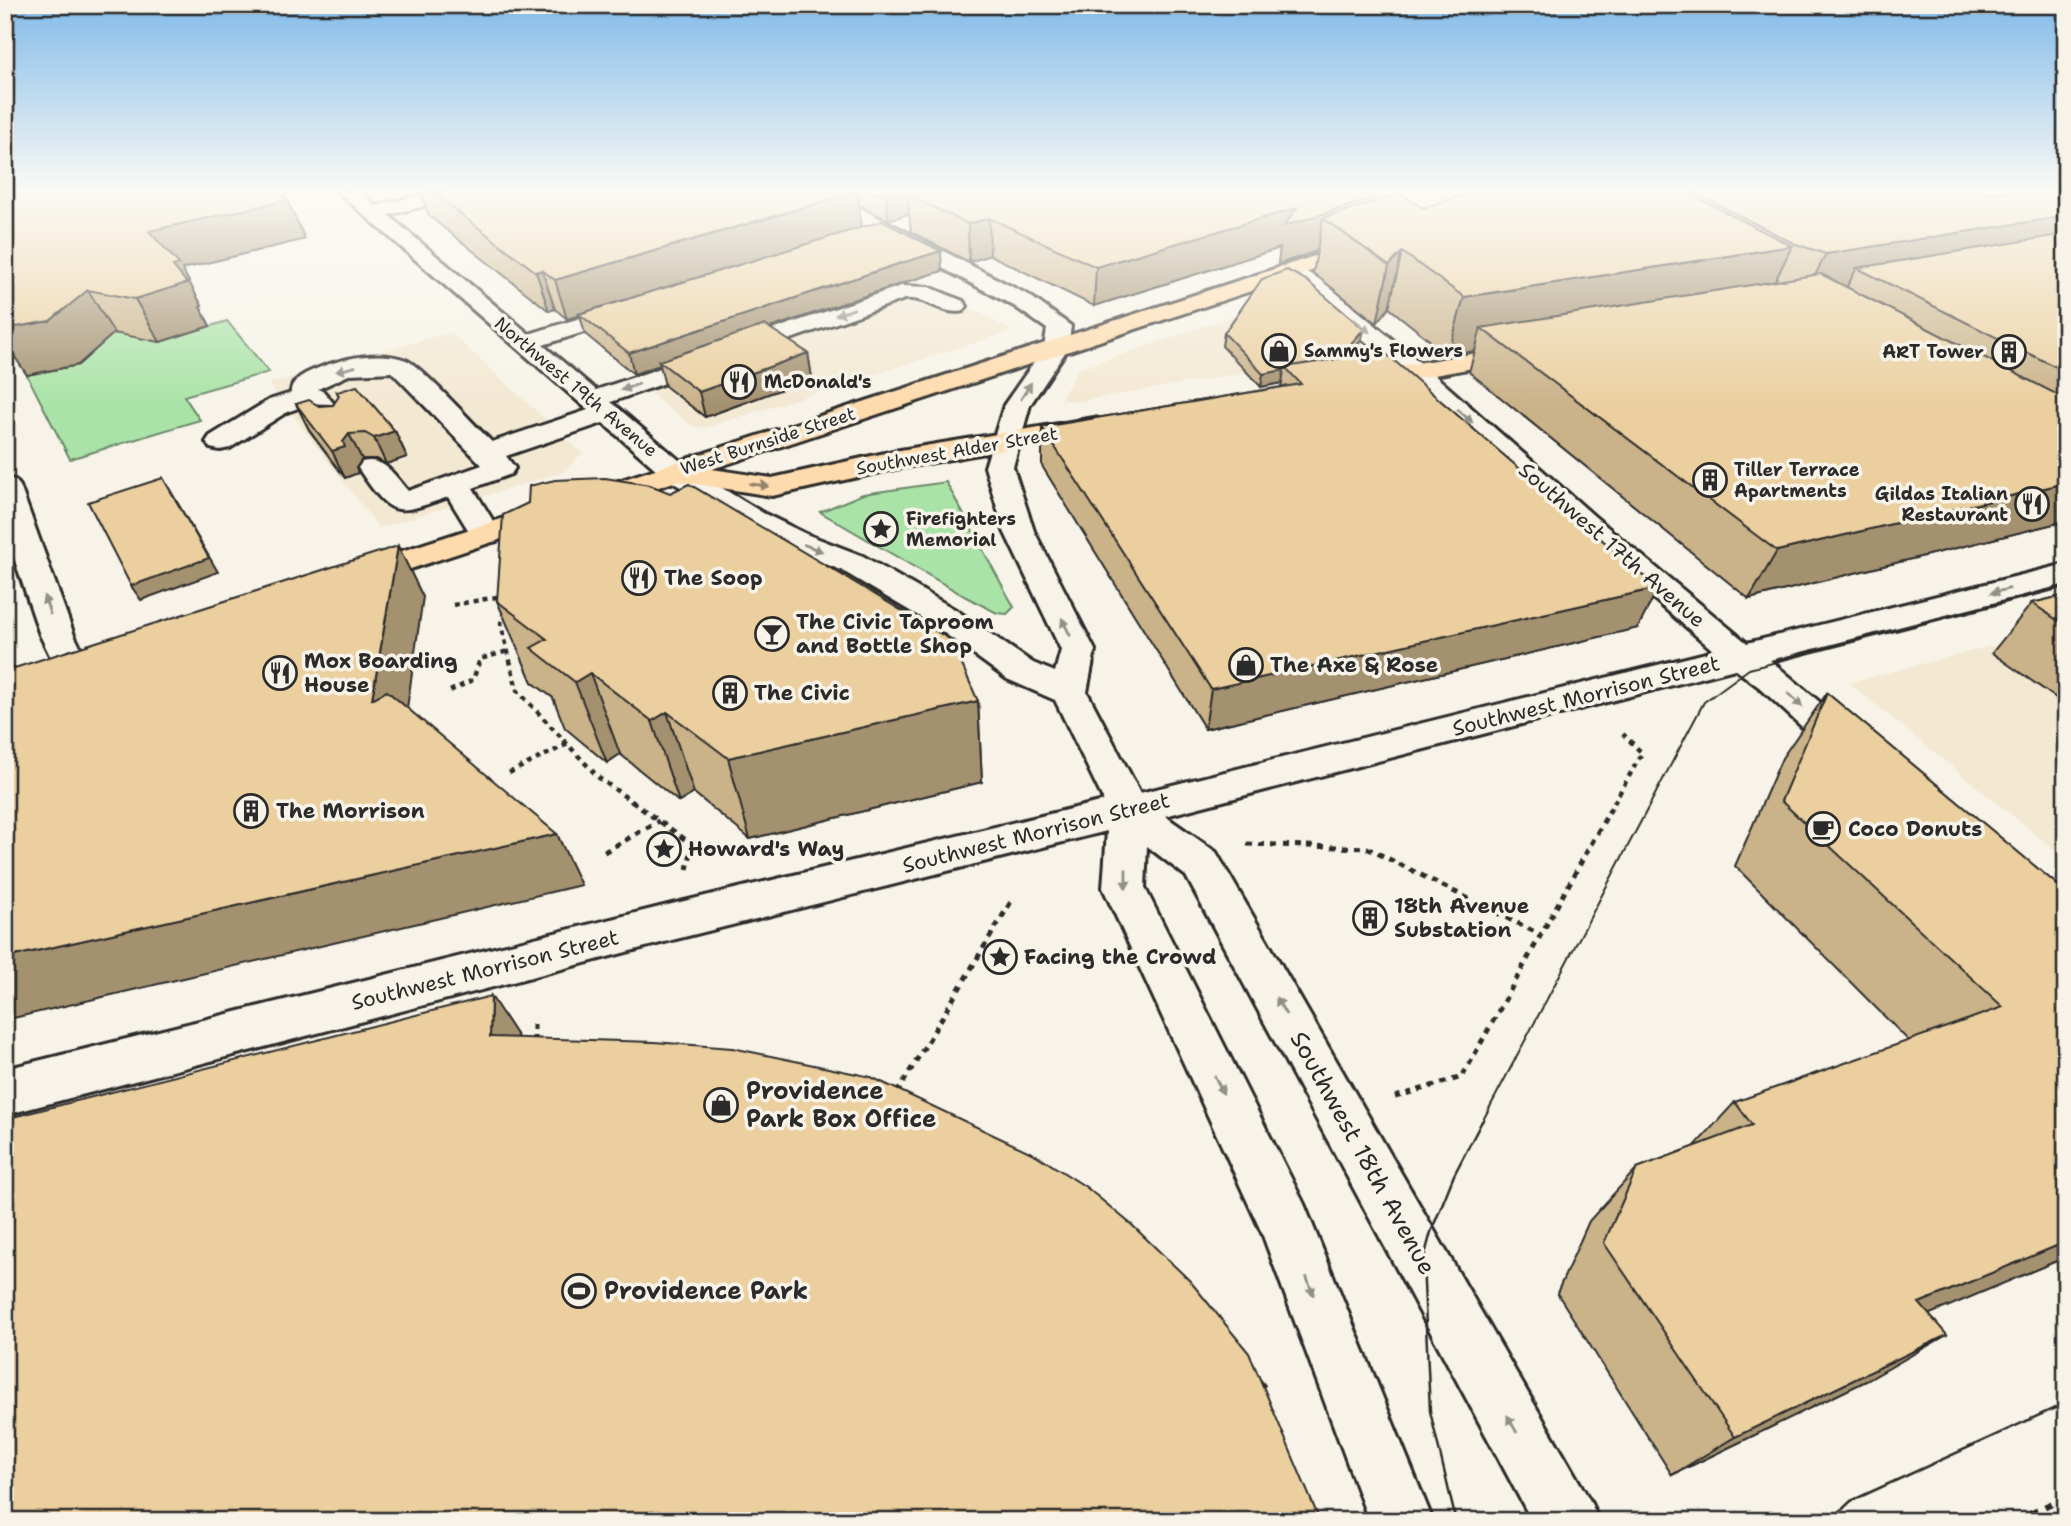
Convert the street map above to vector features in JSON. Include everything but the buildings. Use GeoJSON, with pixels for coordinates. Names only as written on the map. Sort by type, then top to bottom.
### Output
{"type":"FeatureCollection","features":[{"type":"Feature","properties":{"kind":"main road","name":"West Burnside Street"},"geometry":{"type":"LineString","coordinates":[[323,587],[1056,348],[1305,263]]}},
{"type":"Feature","properties":{"kind":"main road"},"geometry":{"type":"LineString","coordinates":[[1335,384],[1550,348]]}},
{"type":"Feature","properties":{"kind":"main road","name":"Southwest Alder Street"},"geometry":{"type":"LineString","coordinates":[[676,472],[772,486],[894,460],[1123,421]]}},
{"type":"Feature","properties":{"kind":"main road"},"geometry":{"type":"LineString","coordinates":[[39,679],[85,664]]}},
{"type":"Feature","properties":{"kind":"street","name":"Northwest 19th Avenue"},"geometry":{"type":"LineString","coordinates":[[431,263],[676,472],[752,519],[795,541],[852,563],[944,617],[1020,671],[1069,692]]}},
{"type":"Feature","properties":{"kind":"street"},"geometry":{"type":"LineString","coordinates":[[948,263],[1059,326],[1056,348],[1017,405],[999,467],[1019,531],[1078,650],[1069,692]]}},
{"type":"Feature","properties":{"kind":"street","name":"Southwest 17th Avenue"},"geometry":{"type":"LineString","coordinates":[[1288,271],[1313,285],[1414,370],[1583,522],[1742,657],[1772,679],[1878,772]]}},
{"type":"Feature","properties":{"kind":"street"},"geometry":{"type":"LineString","coordinates":[[485,454],[599,407],[901,293],[915,290],[930,293],[955,306]]}},
{"type":"Feature","properties":{"kind":"street"},"geometry":{"type":"LineString","coordinates":[[524,343],[652,303]]}},
{"type":"Feature","properties":{"kind":"street"},"geometry":{"type":"LineString","coordinates":[[220,442],[278,406],[407,373],[501,468],[403,503],[372,468]]}},
{"type":"Feature","properties":{"kind":"street"},"geometry":{"type":"LineString","coordinates":[[311,397],[335,422]]}},
{"type":"Feature","properties":{"kind":"street"},"geometry":{"type":"LineString","coordinates":[[456,485],[486,534]]}},
{"type":"Feature","properties":{"kind":"street"},"geometry":{"type":"LineString","coordinates":[[5,486],[57,635],[85,664]]}},
{"type":"Feature","properties":{"kind":"street","name":"Southwest Morrison Street"},"geometry":{"type":"LineString","coordinates":[[5,1092],[676,921],[1129,811],[2066,575]]}},
{"type":"Feature","properties":{"kind":"street","name":"Southwest 18th Avenue"},"geometry":{"type":"LineString","coordinates":[[1069,692],[1129,811],[1201,864],[1567,1521]]}},
{"type":"Feature","properties":{"kind":"street"},"geometry":{"type":"LineString","coordinates":[[1129,811],[1124,888],[1285,1223],[1401,1521]]}},
{"type":"Feature","properties":{"kind":"path"},"geometry":{"type":"LineString","coordinates":[[453,605],[506,596]]}},
{"type":"Feature","properties":{"kind":"path"},"geometry":{"type":"LineString","coordinates":[[505,608],[501,623],[517,690],[599,778],[692,845],[676,921]]}},
{"type":"Feature","properties":{"kind":"path"},"geometry":{"type":"LineString","coordinates":[[450,691],[472,680],[480,659],[508,651]]}},
{"type":"Feature","properties":{"kind":"path"},"geometry":{"type":"LineString","coordinates":[[1395,1097],[1462,1077],[1642,753],[1623,734]]}},
{"type":"Feature","properties":{"kind":"path"},"geometry":{"type":"LineString","coordinates":[[509,773],[568,744]]}},
{"type":"Feature","properties":{"kind":"path"},"geometry":{"type":"LineString","coordinates":[[604,852],[659,821]]}},
{"type":"Feature","properties":{"kind":"path"},"geometry":{"type":"LineString","coordinates":[[1247,844],[1367,848],[1541,935]]}},
{"type":"Feature","properties":{"kind":"path"},"geometry":{"type":"LineString","coordinates":[[907,1103],[894,1098],[1012,900]]}},
{"type":"Feature","properties":{"kind":"path"},"geometry":{"type":"LineString","coordinates":[[534,1024],[535,1054]]}},
{"type":"Feature","properties":{"kind":"path"},"geometry":{"type":"LineString","coordinates":[[1250,1370],[1266,1390]]}},
{"type":"Feature","properties":{"kind":"path"},"geometry":{"type":"LineString","coordinates":[[2016,1521],[2066,1496]]}},
{"type":"Feature","properties":{"kind":"shaded area"},"geometry":{"type":"Polygon","coordinates":[[[838,263],[893,263],[1012,331],[704,428],[691,425],[629,377],[828,310],[779,282],[838,263]]]}},
{"type":"Feature","properties":{"kind":"shaded area"},"geometry":{"type":"Polygon","coordinates":[[[1277,301],[1337,356],[1076,402],[1061,400],[1077,370],[1277,301]]]}},
{"type":"Feature","properties":{"kind":"shaded area"},"geometry":{"type":"Polygon","coordinates":[[[450,332],[582,453],[564,472],[379,528],[269,384],[450,332]]]}},
{"type":"Feature","properties":{"kind":"shaded area"},"geometry":{"type":"Polygon","coordinates":[[[2045,632],[2066,645],[2066,859],[1849,683],[2045,632]]]}},
{"type":"Feature","properties":{"kind":"green space"},"geometry":{"type":"Polygon","coordinates":[[[227,321],[269,372],[184,396],[200,420],[70,459],[27,375],[78,365],[76,344],[142,327],[152,341],[160,342],[227,321]]]}},
{"type":"Feature","properties":{"kind":"green space"},"geometry":{"type":"Polygon","coordinates":[[[946,482],[1014,607],[1007,614],[997,613],[966,597],[820,512],[863,494],[946,482]]]}},
{"type":"Feature","properties":{"kind":"tram line"},"geometry":{"type":"LineString","coordinates":[[1482,1122],[1704,702],[1749,669],[2066,587]]}},
{"type":"Feature","properties":{"kind":"tram line"},"geometry":{"type":"LineString","coordinates":[[1456,1521],[1430,1411],[1423,1262],[1431,1232],[1454,1175],[1482,1121]]}},
{"type":"Feature","properties":{"kind":"tram line"},"geometry":{"type":"LineString","coordinates":[[1830,1521],[1851,1501],[2066,1403]]}},
{"type":"Feature","properties":{"kind":"place","name":"Sammy's Flowers"},"geometry":{"type":"Point","coordinates":[1279,351]}},
{"type":"Feature","properties":{"kind":"place","name":"ART Tower"},"geometry":{"type":"Point","coordinates":[2009,352]}},
{"type":"Feature","properties":{"kind":"place","name":"McDonald's"},"geometry":{"type":"Point","coordinates":[739,382]}},
{"type":"Feature","properties":{"kind":"place","name":"Tiller Terrace Apartments"},"geometry":{"type":"Point","coordinates":[1710,480]}},
{"type":"Feature","properties":{"kind":"place","name":"Gildas Italian Restaurant"},"geometry":{"type":"Point","coordinates":[2032,504]}},
{"type":"Feature","properties":{"kind":"place","name":"Firefighters Memorial"},"geometry":{"type":"Point","coordinates":[881,529]}},
{"type":"Feature","properties":{"kind":"place","name":"The Soop"},"geometry":{"type":"Point","coordinates":[639,578]}},
{"type":"Feature","properties":{"kind":"place","name":"The Civic Taproom and Bottle Shop"},"geometry":{"type":"Point","coordinates":[772,634]}},
{"type":"Feature","properties":{"kind":"place","name":"The Axe & Rose"},"geometry":{"type":"Point","coordinates":[1246,665]}},
{"type":"Feature","properties":{"kind":"place","name":"Mox Boarding House"},"geometry":{"type":"Point","coordinates":[280,673]}},
{"type":"Feature","properties":{"kind":"place","name":"The Civic"},"geometry":{"type":"Point","coordinates":[730,693]}},
{"type":"Feature","properties":{"kind":"place","name":"The Morrison"},"geometry":{"type":"Point","coordinates":[251,811]}},
{"type":"Feature","properties":{"kind":"place","name":"Coco Donuts"},"geometry":{"type":"Point","coordinates":[1823,829]}},
{"type":"Feature","properties":{"kind":"place","name":"Howard's Way"},"geometry":{"type":"Point","coordinates":[664,849]}},
{"type":"Feature","properties":{"kind":"place","name":"18th Avenue Substation"},"geometry":{"type":"Point","coordinates":[1370,918]}},
{"type":"Feature","properties":{"kind":"place","name":"Facing the Crowd"},"geometry":{"type":"Point","coordinates":[1000,957]}},
{"type":"Feature","properties":{"kind":"place","name":"Providence Park Box Office"},"geometry":{"type":"Point","coordinates":[721,1105]}},
{"type":"Feature","properties":{"kind":"place","name":"Providence Park"},"geometry":{"type":"Point","coordinates":[579,1291]}}]}
